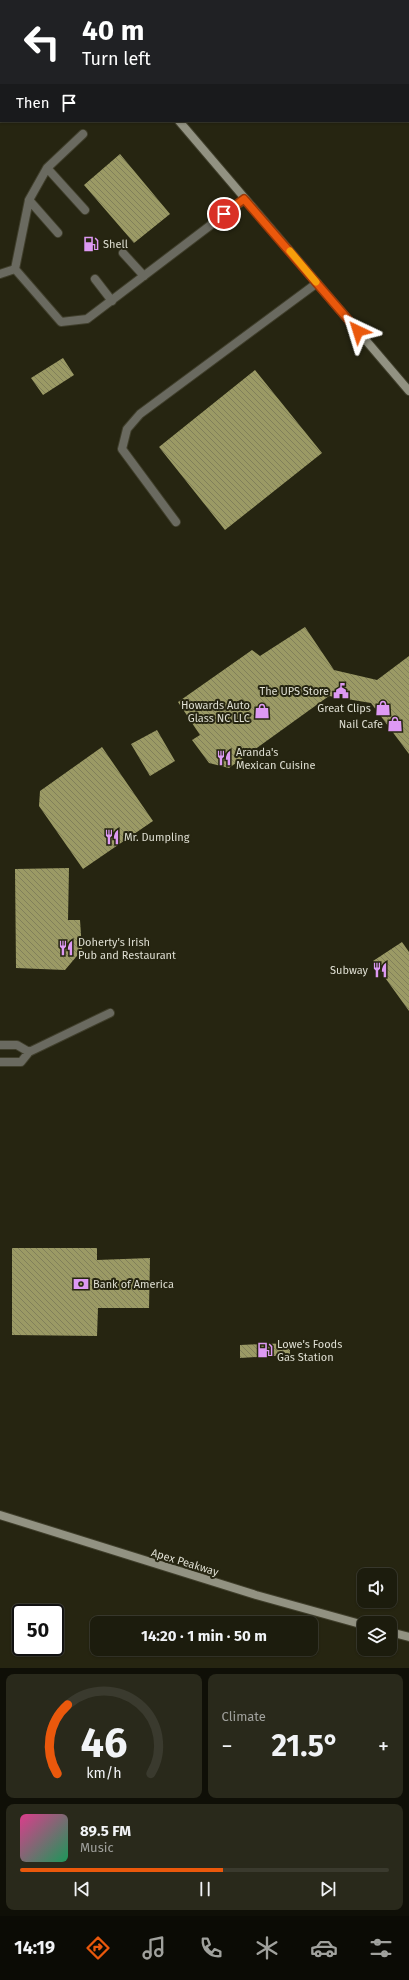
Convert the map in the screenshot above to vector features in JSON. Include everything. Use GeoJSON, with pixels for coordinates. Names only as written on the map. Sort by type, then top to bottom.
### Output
{"type":"FeatureCollection","features":[{"type":"Feature","properties":{"kind":"main road"},"geometry":{"type":"LineString","coordinates":[[180,122],[409,391]]}},
{"type":"Feature","properties":{"kind":"main road","name":"Apex Peakway"},"geometry":{"type":"LineString","coordinates":[[0,1515],[256,1595],[357,1623]]}},
{"type":"Feature","properties":{"kind":"main road"},"geometry":{"type":"LineString","coordinates":[[397,1634],[409,1637]]}},
{"type":"Feature","properties":{"kind":"lane"},"geometry":{"type":"LineString","coordinates":[[15,269],[30,200],[47,168],[83,134]]}},
{"type":"Feature","properties":{"kind":"lane"},"geometry":{"type":"LineString","coordinates":[[47,168],[85,210]]}},
{"type":"Feature","properties":{"kind":"lane"},"geometry":{"type":"LineString","coordinates":[[15,269],[61,322],[87,319],[244,199]]}},
{"type":"Feature","properties":{"kind":"lane"},"geometry":{"type":"LineString","coordinates":[[30,200],[58,234]]}},
{"type":"Feature","properties":{"kind":"lane"},"geometry":{"type":"LineString","coordinates":[[123,253],[144,276]]}},
{"type":"Feature","properties":{"kind":"lane"},"geometry":{"type":"LineString","coordinates":[[0,274],[15,269]]}},
{"type":"Feature","properties":{"kind":"lane"},"geometry":{"type":"LineString","coordinates":[[95,279],[112,300]]}},
{"type":"Feature","properties":{"kind":"lane"},"geometry":{"type":"LineString","coordinates":[[176,522],[122,449],[127,429],[140,414],[317,283]]}},
{"type":"Feature","properties":{"kind":"lane"},"geometry":{"type":"LineString","coordinates":[[0,1062],[21,1062],[29,1052],[110,1013]]}},
{"type":"Feature","properties":{"kind":"lane"},"geometry":{"type":"LineString","coordinates":[[0,1044],[17,1045],[29,1052]]}},
{"type":"Feature","properties":{"kind":"building"},"geometry":{"type":"Polygon","coordinates":[[[120,154],[170,214],[134,243],[84,185],[120,154]]]}},
{"type":"Feature","properties":{"kind":"building"},"geometry":{"type":"Polygon","coordinates":[[[63,358],[74,375],[43,395],[31,378],[63,358]]]}},
{"type":"Feature","properties":{"kind":"building"},"geometry":{"type":"Polygon","coordinates":[[[255,370],[322,453],[225,530],[159,447],[255,370]]]}},
{"type":"Feature","properties":{"kind":"building"},"geometry":{"type":"Polygon","coordinates":[[[305,627],[334,670],[377,680],[409,656],[409,754],[371,703],[329,696],[229,768],[209,763],[192,740],[200,735],[178,702],[252,650],[260,656],[305,627]]]}},
{"type":"Feature","properties":{"kind":"building"},"geometry":{"type":"Polygon","coordinates":[[[157,730],[175,761],[150,776],[131,744],[157,730]]]}},
{"type":"Feature","properties":{"kind":"building"},"geometry":{"type":"Polygon","coordinates":[[[102,747],[153,821],[83,869],[39,806],[40,791],[102,747]]]}},
{"type":"Feature","properties":{"kind":"building"},"geometry":{"type":"Polygon","coordinates":[[[69,868],[68,920],[80,920],[82,950],[65,970],[16,968],[15,869],[69,868]]]}},
{"type":"Feature","properties":{"kind":"building"},"geometry":{"type":"Polygon","coordinates":[[[402,942],[409,952],[409,1011],[373,961],[402,942]]]}},
{"type":"Feature","properties":{"kind":"building","name":"Bank of America"},"geometry":{"type":"Polygon","coordinates":[[[12,1248],[97,1248],[97,1260],[150,1258],[149,1308],[98,1308],[97,1336],[12,1335],[12,1248]]]}},
{"type":"Feature","properties":{"kind":"building","name":"Lowe's Foods Gas Station"},"geometry":{"type":"Polygon","coordinates":[[[290,1343],[290,1355],[240,1358],[240,1345],[290,1343]]]}},
{"type":"Feature","properties":{"kind":"slow traffic"},"geometry":{"type":"LineString","coordinates":[[290,251],[316,282]]}},
{"type":"Feature","properties":{"kind":"place","name":"Shell"},"geometry":{"type":"Point","coordinates":[91,244]}},
{"type":"Feature","properties":{"kind":"place","name":"The UPS Store"},"geometry":{"type":"Point","coordinates":[341,691]}},
{"type":"Feature","properties":{"kind":"place","name":"Great Clips"},"geometry":{"type":"Point","coordinates":[383,708]}},
{"type":"Feature","properties":{"kind":"place","name":"Howards Auto Glass NC LLC"},"geometry":{"type":"Point","coordinates":[262,711]}},
{"type":"Feature","properties":{"kind":"place","name":"Nail Cafe"},"geometry":{"type":"Point","coordinates":[395,724]}},
{"type":"Feature","properties":{"kind":"place","name":"Aranda's Mexican Cuisine"},"geometry":{"type":"Point","coordinates":[224,758]}},
{"type":"Feature","properties":{"kind":"place","name":"Mr. Dumpling"},"geometry":{"type":"Point","coordinates":[112,837]}},
{"type":"Feature","properties":{"kind":"place","name":"Doherty's Irish Pub and Restaurant"},"geometry":{"type":"Point","coordinates":[66,948]}},
{"type":"Feature","properties":{"kind":"place","name":"Subway"},"geometry":{"type":"Point","coordinates":[380,970]}},
{"type":"Feature","properties":{"kind":"place","name":"Bank of America"},"geometry":{"type":"Point","coordinates":[81,1284]}},
{"type":"Feature","properties":{"kind":"place","name":"Lowe's Foods Gas Station"},"geometry":{"type":"Point","coordinates":[265,1350]}},
{"type":"Feature","properties":{"kind":"route"},"geometry":{"type":"LineString","coordinates":[[224,214],[244,199],[358,331]]}}]}
